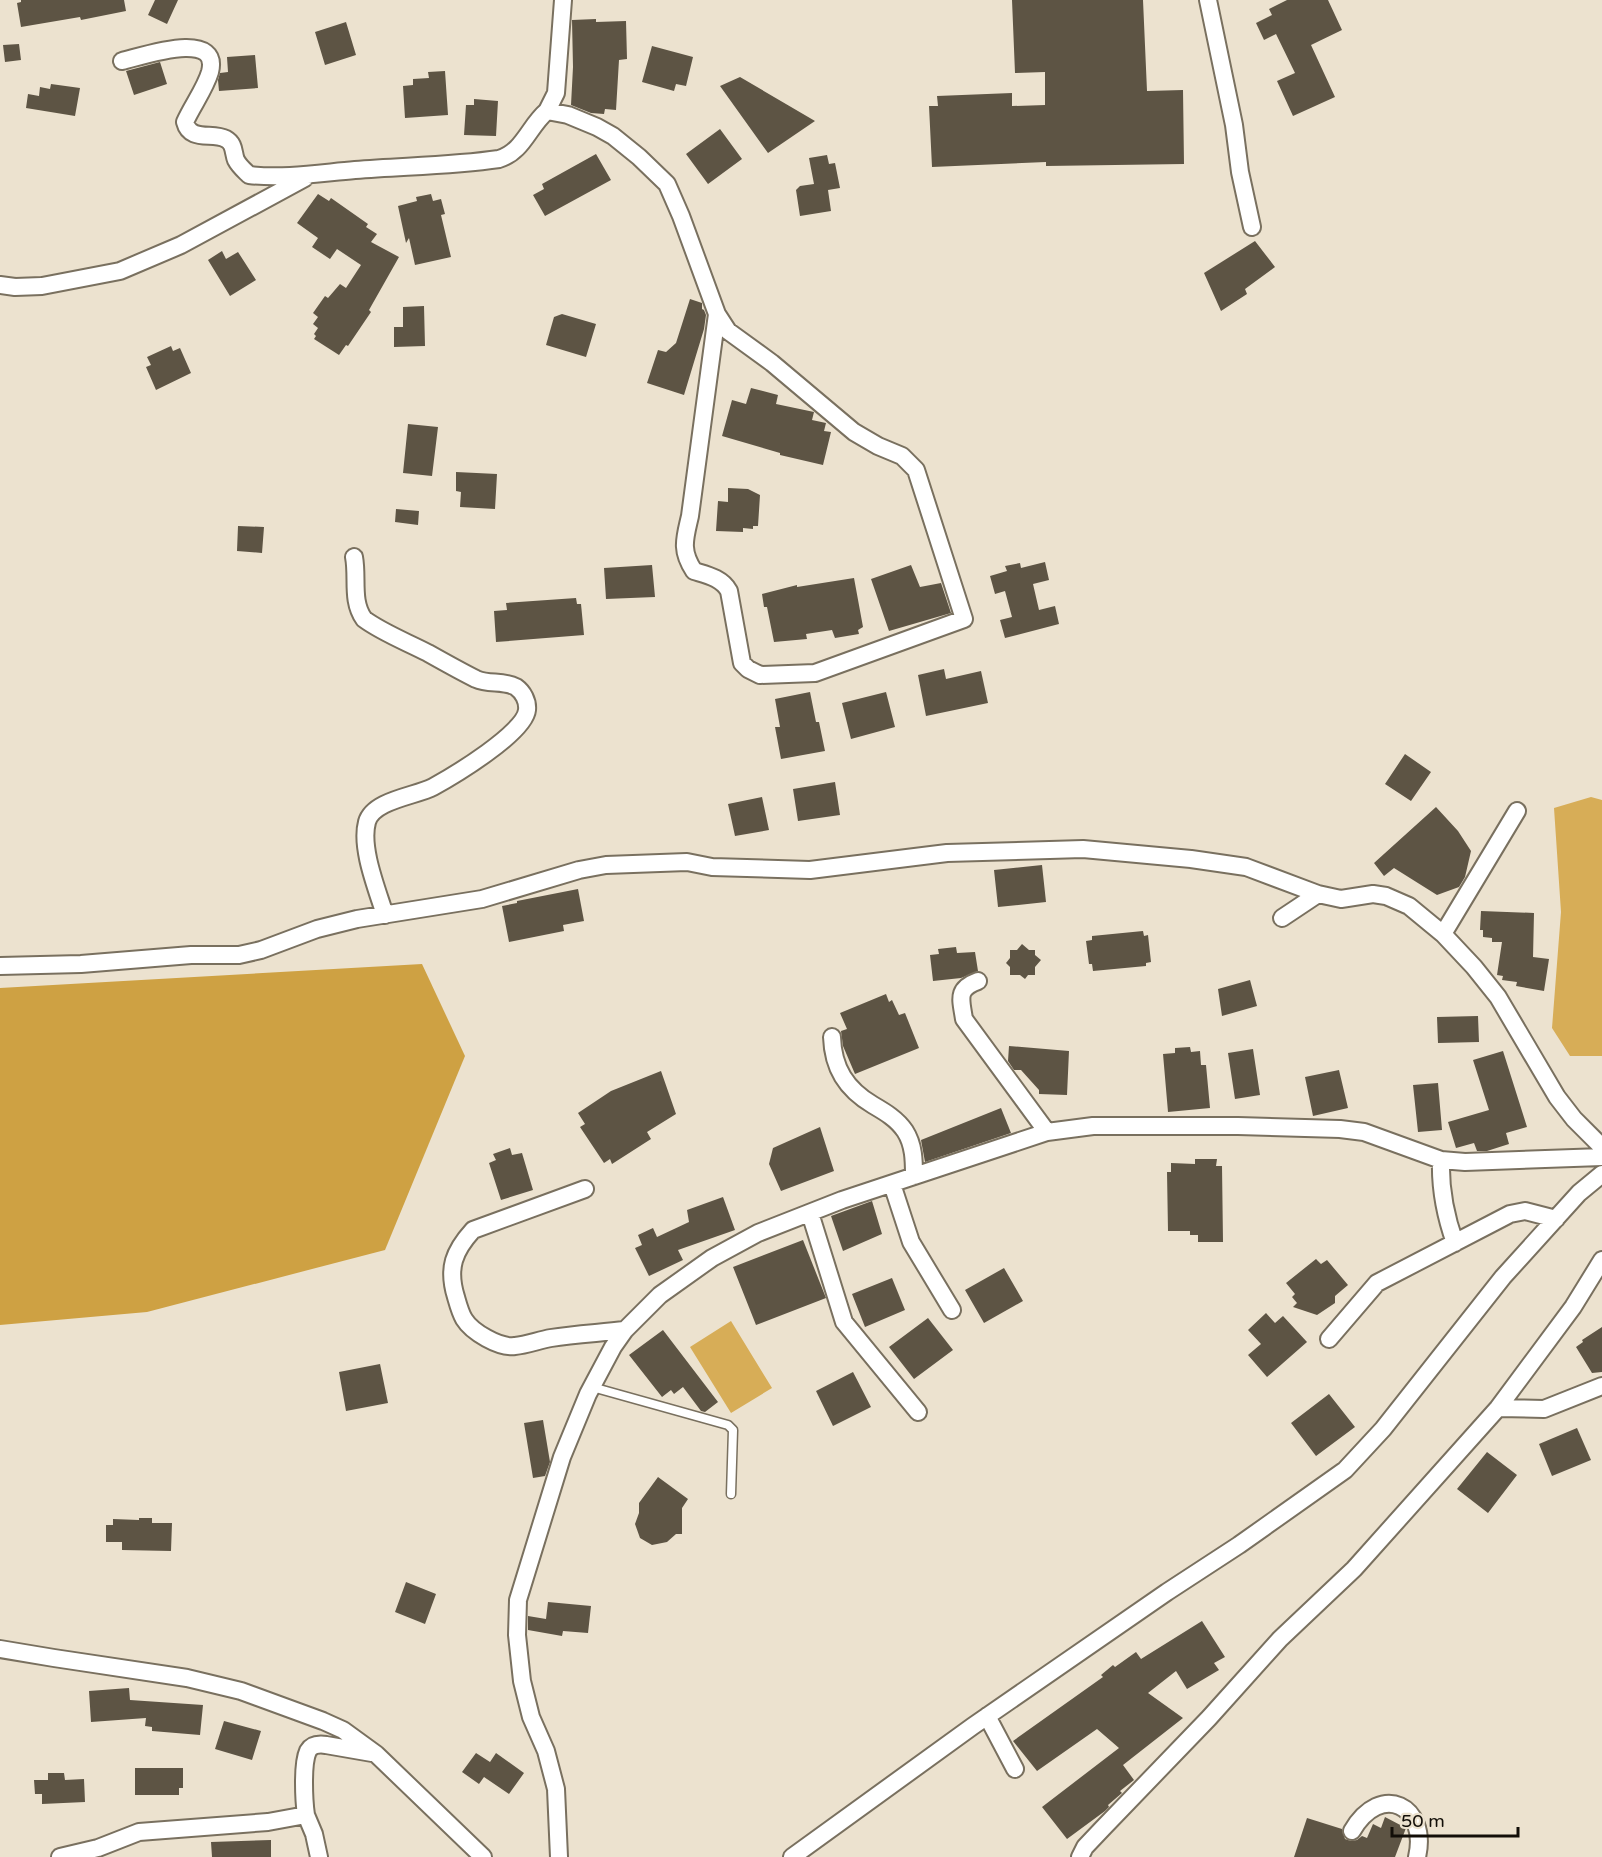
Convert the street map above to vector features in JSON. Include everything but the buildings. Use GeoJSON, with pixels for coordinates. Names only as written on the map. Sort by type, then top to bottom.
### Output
{"type":"FeatureCollection","features":[{"type":"Feature","properties":{"kind":"street"},"geometry":{"type":"LineString","coordinates":[[122,61],[182,47],[199,48],[206,53],[210,72],[185,122],[189,132],[227,140],[231,143],[237,161],[249,175],[282,177],[428,167],[499,159],[507,157],[514,151],[547,111],[556,93],[563,0]]}},
{"type":"Feature","properties":{"kind":"street"},"geometry":{"type":"LineString","coordinates":[[1208,0],[1252,227]]}},
{"type":"Feature","properties":{"kind":"street"},"geometry":{"type":"LineString","coordinates":[[547,111],[568,115],[613,136],[667,184],[717,314],[728,331],[772,363],[854,432],[909,461],[920,479],[964,619],[815,673],[760,675],[741,663],[729,591],[725,584],[717,579],[694,571],[684,552],[717,314]]}},
{"type":"Feature","properties":{"kind":"street"},"geometry":{"type":"LineString","coordinates":[[0,285],[42,286],[120,271],[181,245],[312,174]]}},
{"type":"Feature","properties":{"kind":"street"},"geometry":{"type":"LineString","coordinates":[[354,557],[357,573],[358,611],[364,619],[479,680],[504,682],[517,688],[524,695],[527,704],[527,713],[521,723],[490,751],[431,788],[377,808],[369,816],[366,824],[366,838],[370,866],[385,915]]}},
{"type":"Feature","properties":{"kind":"street"},"geometry":{"type":"LineString","coordinates":[[1443,934],[1517,811]]}},
{"type":"Feature","properties":{"kind":"street"},"geometry":{"type":"LineString","coordinates":[[0,966],[81,964],[191,955],[239,955],[261,950],[317,929],[357,919],[482,899],[579,870],[606,865],[687,862],[712,867],[810,870],[947,853],[1083,849],[1191,859],[1246,867],[1318,894],[1341,899],[1373,894],[1386,896],[1409,906],[1443,934],[1474,967],[1498,997],[1557,1097],[1574,1119],[1602,1147]]}},
{"type":"Feature","properties":{"kind":"street"},"geometry":{"type":"LineString","coordinates":[[1282,918],[1318,894]]}},
{"type":"Feature","properties":{"kind":"street"},"geometry":{"type":"LineString","coordinates":[[978,981],[968,984],[962,992],[964,1019],[1047,1132]]}},
{"type":"Feature","properties":{"kind":"street"},"geometry":{"type":"LineString","coordinates":[[832,1037],[832,1052],[839,1073],[852,1091],[890,1114],[906,1132],[914,1153],[914,1176]]}},
{"type":"Feature","properties":{"kind":"street"},"geometry":{"type":"LineString","coordinates":[[559,1857],[556,1789],[546,1752],[531,1717],[522,1681],[517,1635],[518,1600],[562,1457],[592,1387],[613,1347],[625,1330],[660,1295],[712,1258],[758,1233],[914,1176],[1047,1132],[1093,1126],[1340,1129],[1364,1132],[1441,1160],[1465,1162],[1602,1157]]}},
{"type":"Feature","properties":{"kind":"street"},"geometry":{"type":"LineString","coordinates":[[1441,1160],[1440,1182],[1445,1213],[1455,1243]]}},
{"type":"Feature","properties":{"kind":"street"},"geometry":{"type":"LineString","coordinates":[[792,1857],[987,1716],[1346,1470],[1383,1429],[1503,1277],[1579,1194],[1602,1174]]}},
{"type":"Feature","properties":{"kind":"street"},"geometry":{"type":"LineString","coordinates":[[891,1184],[911,1242],[952,1310]]}},
{"type":"Feature","properties":{"kind":"street"},"geometry":{"type":"LineString","coordinates":[[585,1189],[473,1230],[460,1244],[453,1261],[452,1280],[455,1294],[464,1320],[480,1334],[497,1344],[513,1347],[549,1338],[625,1330]]}},
{"type":"Feature","properties":{"kind":"street"},"geometry":{"type":"LineString","coordinates":[[1329,1339],[1377,1283],[1510,1214],[1526,1211],[1556,1219]]}},
{"type":"Feature","properties":{"kind":"street"},"geometry":{"type":"LineString","coordinates":[[810,1213],[844,1322],[918,1412]]}},
{"type":"Feature","properties":{"kind":"street"},"geometry":{"type":"LineString","coordinates":[[1080,1857],[1085,1847],[1102,1827],[1209,1718],[1280,1639],[1354,1569],[1498,1408],[1574,1307],[1602,1260]]}},
{"type":"Feature","properties":{"kind":"street"},"geometry":{"type":"LineString","coordinates":[[1498,1408],[1544,1409],[1602,1386]]}},
{"type":"Feature","properties":{"kind":"street"},"geometry":{"type":"LineString","coordinates":[[0,1649],[187,1678],[241,1691],[323,1721],[343,1730],[376,1754],[483,1857]]}},
{"type":"Feature","properties":{"kind":"street"},"geometry":{"type":"LineString","coordinates":[[987,1716],[1015,1769]]}},
{"type":"Feature","properties":{"kind":"street"},"geometry":{"type":"LineString","coordinates":[[319,1857],[314,1834],[306,1815],[304,1786],[308,1751],[312,1746],[318,1744],[376,1754]]}},
{"type":"Feature","properties":{"kind":"street"},"geometry":{"type":"LineString","coordinates":[[1352,1831],[1360,1817],[1371,1808],[1384,1803],[1398,1805],[1411,1815],[1418,1829],[1420,1843],[1417,1857]]}},
{"type":"Feature","properties":{"kind":"street"},"geometry":{"type":"LineString","coordinates":[[60,1857],[98,1848],[140,1832],[268,1822],[306,1815]]}},
{"type":"Feature","properties":{"kind":"lane"},"geometry":{"type":"LineString","coordinates":[[592,1387],[728,1425],[733,1430],[730,1494]]}},
{"type":"Feature","properties":{"kind":"shaded area"},"geometry":{"type":"Polygon","coordinates":[[[1591,797],[1602,800],[1602,1056],[1570,1056],[1552,1028],[1561,912],[1554,808],[1591,797]]]}},
{"type":"Feature","properties":{"kind":"shaded area"},"geometry":{"type":"Polygon","coordinates":[[[422,964],[465,1056],[385,1250],[147,1312],[0,1325],[0,988],[422,964]]]}},
{"type":"Feature","properties":{"kind":"shaded area"},"geometry":{"type":"Polygon","coordinates":[[[731,1321],[772,1388],[731,1413],[690,1347],[731,1321]]]}}]}
